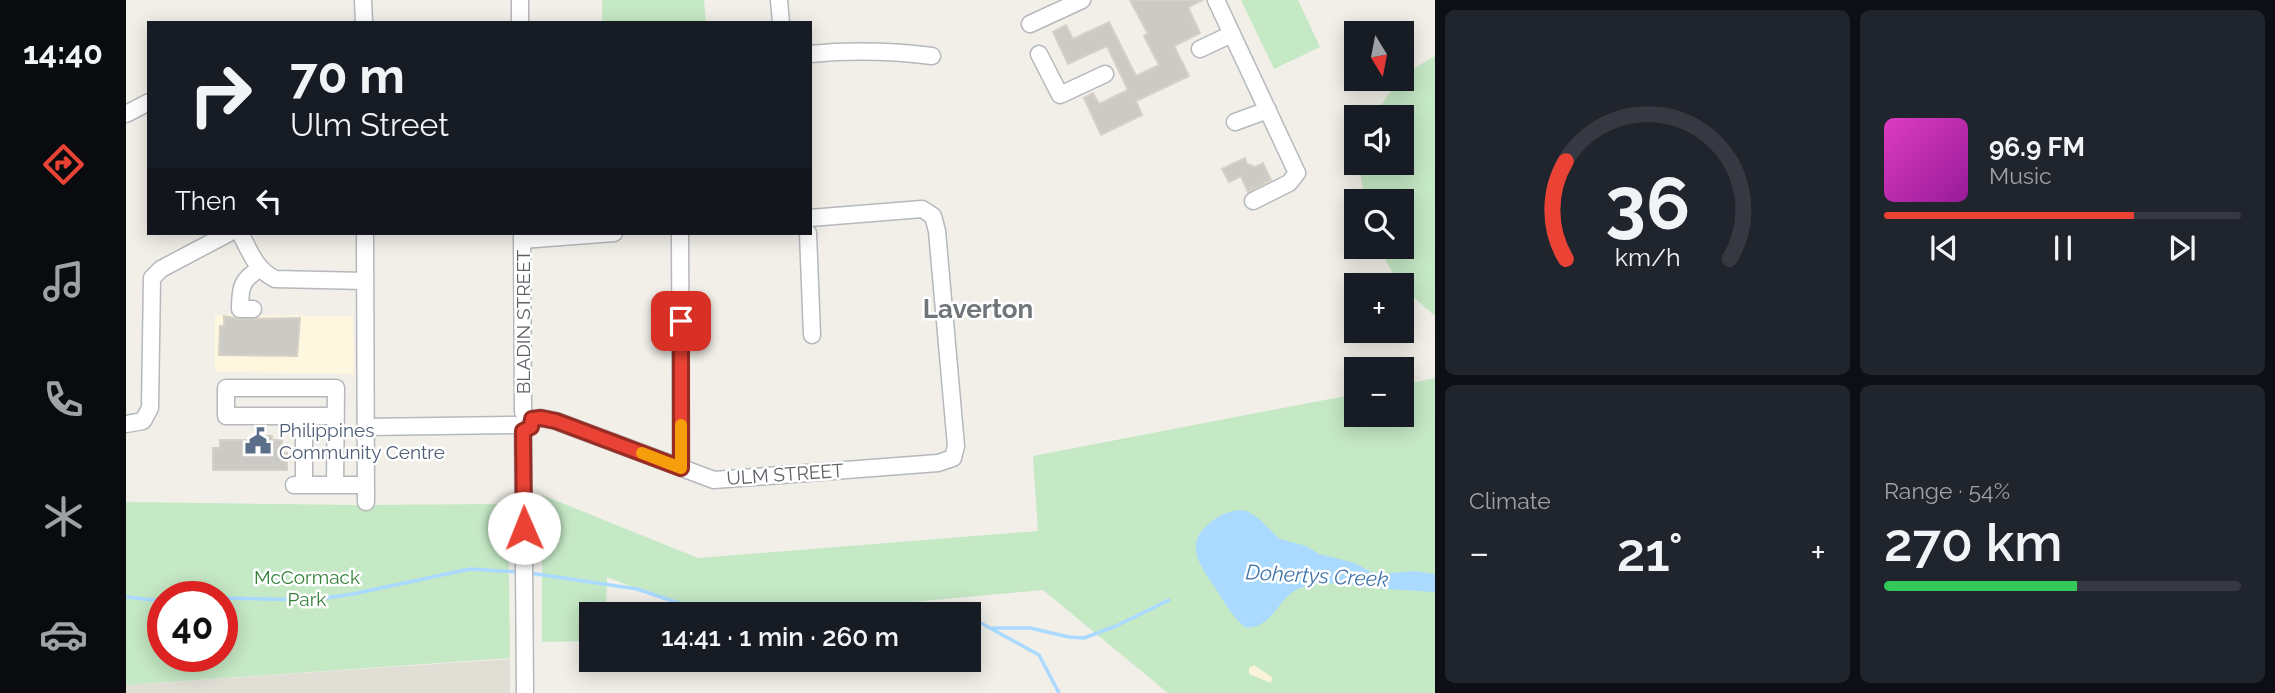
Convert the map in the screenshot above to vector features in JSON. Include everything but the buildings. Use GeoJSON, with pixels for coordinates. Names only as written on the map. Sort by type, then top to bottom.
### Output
{"type":"FeatureCollection","features":[{"type":"Feature","properties":{"kind":"street"},"geometry":{"type":"LineString","coordinates":[[363,0],[364,21]]}},
{"type":"Feature","properties":{"kind":"street"},"geometry":{"type":"LineString","coordinates":[[520,0],[520,21]]}},
{"type":"Feature","properties":{"kind":"street"},"geometry":{"type":"LineString","coordinates":[[779,0],[781,21]]}},
{"type":"Feature","properties":{"kind":"street"},"geometry":{"type":"LineString","coordinates":[[1030,24],[1082,0]]}},
{"type":"Feature","properties":{"kind":"street"},"geometry":{"type":"LineString","coordinates":[[1216,0],[1297,173],[1289,183],[1253,201]]}},
{"type":"Feature","properties":{"kind":"street"},"geometry":{"type":"LineString","coordinates":[[1200,49],[1232,34]]}},
{"type":"Feature","properties":{"kind":"street"},"geometry":{"type":"LineString","coordinates":[[812,54],[884,50],[932,56]]}},
{"type":"Feature","properties":{"kind":"street"},"geometry":{"type":"LineString","coordinates":[[1039,54],[1060,95],[1105,74]]}},
{"type":"Feature","properties":{"kind":"street"},"geometry":{"type":"LineString","coordinates":[[126,114],[147,103]]}},
{"type":"Feature","properties":{"kind":"street"},"geometry":{"type":"LineString","coordinates":[[1234,122],[1264,103]]}},
{"type":"Feature","properties":{"kind":"street","name":"ULM STREET"},"geometry":{"type":"LineString","coordinates":[[366,427],[523,422],[541,418],[556,421],[714,480],[957,462],[935,220],[930,212],[922,209],[812,218]]}},
{"type":"Feature","properties":{"kind":"street"},"geometry":{"type":"LineString","coordinates":[[126,424],[143,421],[150,408],[152,278],[170,264],[225,235]]}},
{"type":"Feature","properties":{"kind":"street"},"geometry":{"type":"LineString","coordinates":[[241,235],[260,270],[275,279],[365,281]]}},
{"type":"Feature","properties":{"kind":"street"},"geometry":{"type":"LineString","coordinates":[[304,416],[299,485],[335,485],[366,494],[365,235]]}},
{"type":"Feature","properties":{"kind":"street"},"geometry":{"type":"LineString","coordinates":[[522,237],[568,235]]}},
{"type":"Feature","properties":{"kind":"street"},"geometry":{"type":"LineString","coordinates":[[680,235],[681,468]]}},
{"type":"Feature","properties":{"kind":"street"},"geometry":{"type":"LineString","coordinates":[[808,235],[812,335]]}},
{"type":"Feature","properties":{"kind":"street","name":"BLADIN STREET"},"geometry":{"type":"LineString","coordinates":[[522,237],[526,693]]}},
{"type":"Feature","properties":{"kind":"street"},"geometry":{"type":"LineString","coordinates":[[253,309],[240,309],[240,288],[250,275],[260,270]]}},
{"type":"Feature","properties":{"kind":"street"},"geometry":{"type":"LineString","coordinates":[[335,485],[336,416],[336,388],[226,387],[226,416],[336,416]]}},
{"type":"Feature","properties":{"kind":"shaded area"},"geometry":{"type":"Polygon","coordinates":[[[215,315],[353,316],[354,374],[215,372],[215,315]]]}},
{"type":"Feature","properties":{"kind":"shaded area"},"geometry":{"type":"Polygon","coordinates":[[[510,659],[510,693],[126,693],[126,685],[510,659]]]}},
{"type":"Feature","properties":{"kind":"green space"},"geometry":{"type":"Polygon","coordinates":[[[602,0],[704,0],[706,21],[602,21],[602,0]]]}},
{"type":"Feature","properties":{"kind":"green space"},"geometry":{"type":"Polygon","coordinates":[[[1241,0],[1298,0],[1320,47],[1274,69],[1241,0]]]}},
{"type":"Feature","properties":{"kind":"green space"},"geometry":{"type":"Polygon","coordinates":[[[1435,56],[1435,316],[1414,297],[1414,273],[1394,273],[1385,259],[1414,259],[1414,189],[1363,189],[1361,178],[1361,175],[1414,175],[1414,105],[1381,105],[1392,91],[1414,91],[1415,68],[1435,56]]]}},
{"type":"Feature","properties":{"kind":"green space"},"geometry":{"type":"Polygon","coordinates":[[[1435,378],[1435,693],[1168,693],[1043,590],[912,602],[671,602],[607,577],[606,602],[579,602],[579,641],[542,642],[542,495],[698,558],[1038,531],[1033,456],[1344,396],[1344,427],[1414,427],[1414,382],[1435,378]]]}},
{"type":"Feature","properties":{"kind":"green space","name":"McCormack Park"},"geometry":{"type":"Polygon","coordinates":[[[126,502],[508,504],[510,658],[126,685],[126,502]]]}},
{"type":"Feature","properties":{"kind":"sand"},"geometry":{"type":"Polygon","coordinates":[[[1254,665],[1272,677],[1271,683],[1249,674],[1249,668],[1254,665]]]}},
{"type":"Feature","properties":{"kind":"water"},"geometry":{"type":"Polygon","coordinates":[[[1247,511],[1258,518],[1280,539],[1306,546],[1319,554],[1355,563],[1369,571],[1381,574],[1415,571],[1435,574],[1435,592],[1343,584],[1310,585],[1293,592],[1263,623],[1246,628],[1237,620],[1200,564],[1196,547],[1197,539],[1210,523],[1223,514],[1247,511]]]}},
{"type":"Feature","properties":{"kind":"waterway"},"geometry":{"type":"LineString","coordinates":[[238,598],[312,600],[470,569],[519,572]]}},
{"type":"Feature","properties":{"kind":"waterway"},"geometry":{"type":"LineString","coordinates":[[530,573],[637,589],[675,602]]}},
{"type":"Feature","properties":{"kind":"waterway"},"geometry":{"type":"LineString","coordinates":[[126,597],[147,599]]}},
{"type":"Feature","properties":{"kind":"waterway","name":"Dohertys Creek"},"geometry":{"type":"LineString","coordinates":[[993,628],[1030,628],[1084,638],[1116,626],[1169,600]]}},
{"type":"Feature","properties":{"kind":"waterway"},"geometry":{"type":"LineString","coordinates":[[981,623],[1039,655],[1059,693]]}},
{"type":"Feature","properties":{"kind":"slow traffic"},"geometry":{"type":"LineString","coordinates":[[642,453],[681,468],[681,425]]}},
{"type":"Feature","properties":{"kind":"place","name":"Philippines Community Centre"},"geometry":{"type":"Point","coordinates":[258,441]}},
{"type":"Feature","properties":{"kind":"district","name":"Laverton"},"geometry":{"type":"Point","coordinates":[978,309]}},
{"type":"Feature","properties":{"kind":"route"},"geometry":{"type":"LineString","coordinates":[[524,528],[523,431],[531,427],[532,419],[556,421],[681,468],[681,321]]}}]}
